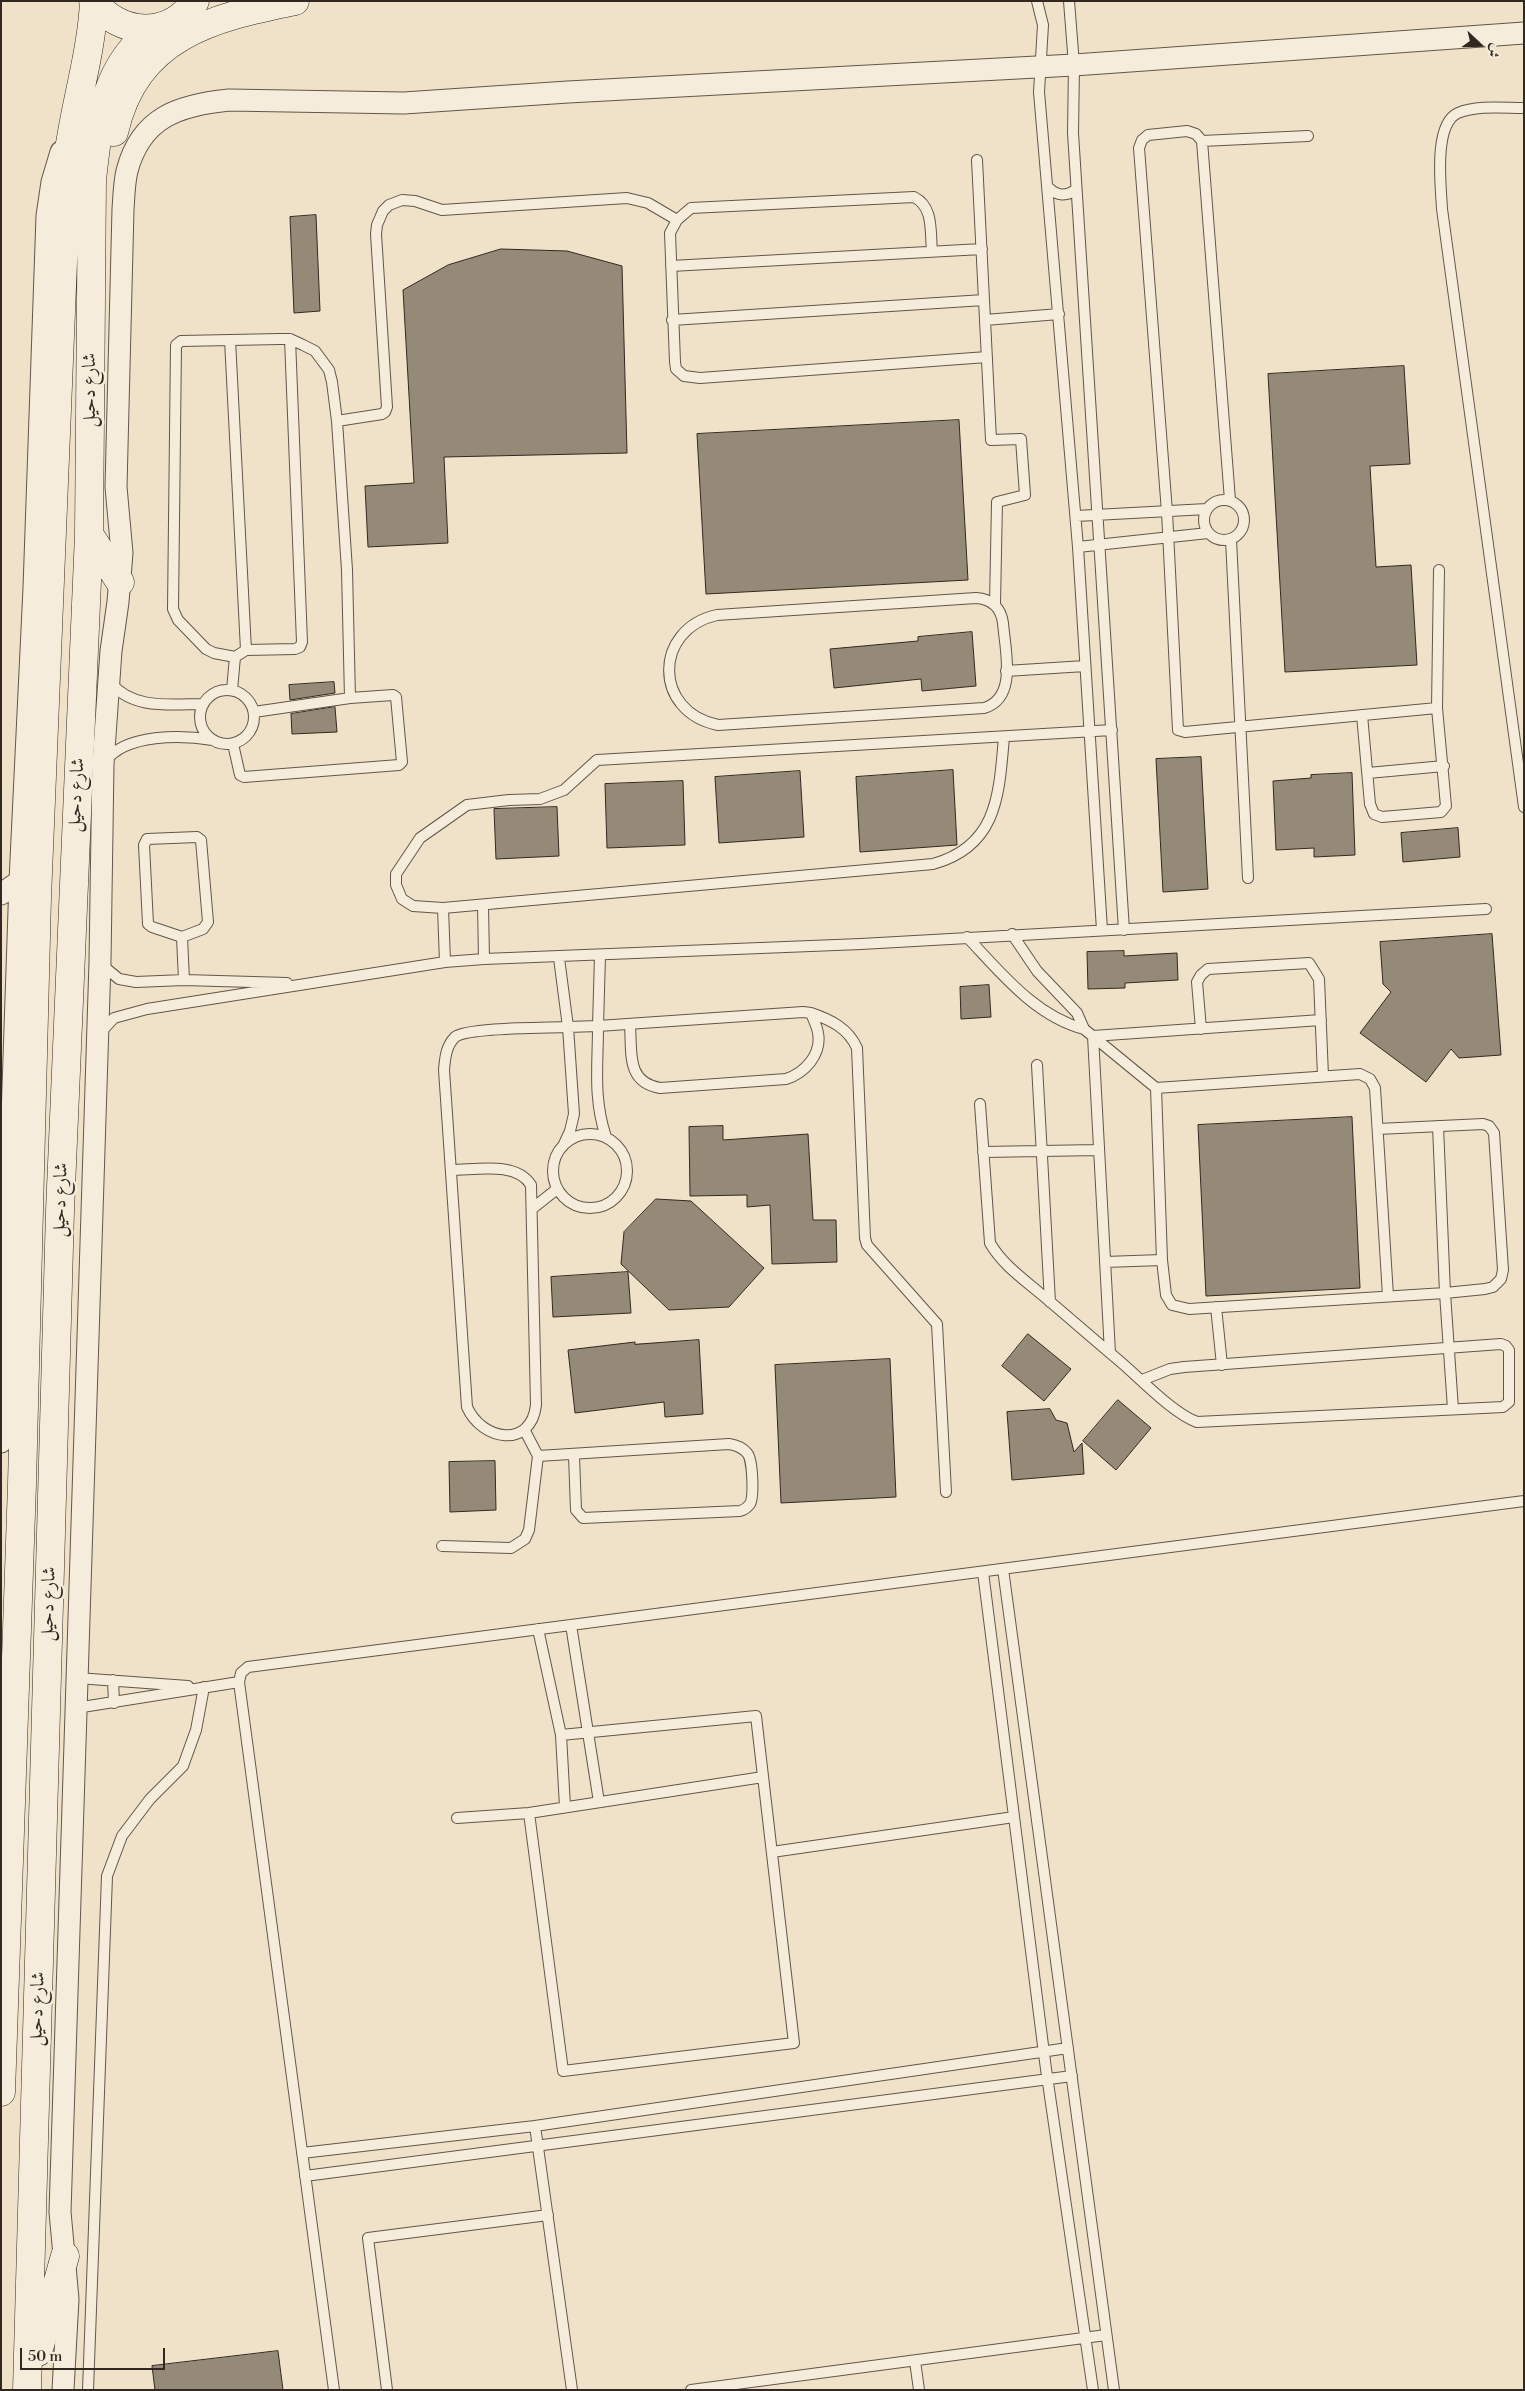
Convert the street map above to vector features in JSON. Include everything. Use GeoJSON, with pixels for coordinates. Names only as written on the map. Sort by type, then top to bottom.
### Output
{"type":"FeatureCollection","features":[{"type":"Feature","properties":{"kind":"main road"},"geometry":{"type":"LineString","coordinates":[[91,279],[102,239],[111,147],[115,127],[122,107],[142,70],[155,55],[173,41],[208,23],[244,11],[295,1]]}},
{"type":"Feature","properties":{"kind":"main road"},"geometry":{"type":"LineString","coordinates":[[93,2],[105,16],[120,25],[137,29],[155,29],[172,23],[197,4]]}},
{"type":"Feature","properties":{"kind":"main road","name":"شارع دحيل"},"geometry":{"type":"LineString","coordinates":[[1,2092],[22,1484],[37,898],[53,540],[66,165],[71,128],[88,57],[93,2]]}},
{"type":"Feature","properties":{"kind":"main road","name":"شارع دحيل"},"geometry":{"type":"LineString","coordinates":[[27,2390],[60,1201],[89,534],[92,180],[99,128],[105,102],[120,63],[141,38],[155,29]]}},
{"type":"Feature","properties":{"kind":"main road"},"geometry":{"type":"LineString","coordinates":[[89,534],[120,582]]}},
{"type":"Feature","properties":{"kind":"main road"},"geometry":{"type":"LineString","coordinates":[[34,588],[53,540]]}},
{"type":"Feature","properties":{"kind":"main road"},"geometry":{"type":"LineString","coordinates":[[1,1640],[22,1484]]}},
{"type":"Feature","properties":{"kind":"main road"},"geometry":{"type":"LineString","coordinates":[[27,2390],[65,2256]]}},
{"type":"Feature","properties":{"kind":"street"},"geometry":{"type":"LineString","coordinates":[[1040,67],[1524,33]]}},
{"type":"Feature","properties":{"kind":"street","name":"شارع دحيل"},"geometry":{"type":"LineString","coordinates":[[64,2390],[68,2298],[60,2212],[100,962],[103,764],[109,680],[122,553],[116,486],[123,209],[127,171],[137,146],[152,124],[174,110],[200,103],[229,100],[404,103],[568,92],[1040,67]]}},
{"type":"Feature","properties":{"kind":"street","name":"شارع دحيل"},"geometry":{"type":"LineString","coordinates":[[1,1442],[20,881],[34,588],[47,216],[52,182],[71,128]]}},
{"type":"Feature","properties":{"kind":"street"},"geometry":{"type":"LineString","coordinates":[[1,894],[20,881]]}},
{"type":"Feature","properties":{"kind":"street"},"geometry":{"type":"LineString","coordinates":[[1,903],[19,916]]}},
{"type":"Feature","properties":{"kind":"lane"},"geometry":{"type":"LineString","coordinates":[[1037,1],[1043,25],[1039,92],[1049,188],[1076,516],[1102,930]]}},
{"type":"Feature","properties":{"kind":"lane"},"geometry":{"type":"LineString","coordinates":[[1069,1],[1074,66],[1073,133],[1076,189],[1101,544],[1124,930]]}},
{"type":"Feature","properties":{"kind":"lane"},"geometry":{"type":"LineString","coordinates":[[1524,108],[1474,109],[1456,114],[1446,125],[1440,152],[1442,209],[1524,807]]}},
{"type":"Feature","properties":{"kind":"lane"},"geometry":{"type":"LineString","coordinates":[[1230,500],[1202,141],[1196,134],[1187,131],[1148,134],[1142,140],[1139,148],[1167,512],[1178,730],[1185,732],[1438,708]]}},
{"type":"Feature","properties":{"kind":"lane"},"geometry":{"type":"LineString","coordinates":[[1202,141],[1308,136]]}},
{"type":"Feature","properties":{"kind":"lane"},"geometry":{"type":"LineString","coordinates":[[977,160],[991,440],[1021,439],[1025,495],[997,502],[995,604],[1002,616],[1006,671],[1006,683],[1003,694],[995,703],[984,708],[731,725],[707,723],[691,715],[673,693],[669,679],[669,662],[678,638],[690,626],[712,616],[976,598],[983,598],[995,604]]}},
{"type":"Feature","properties":{"kind":"lane"},"geometry":{"type":"LineString","coordinates":[[1049,188],[1062,195],[1067,195],[1076,189]]}},
{"type":"Feature","properties":{"kind":"lane"},"geometry":{"type":"LineString","coordinates":[[932,252],[929,213],[921,200],[914,197],[691,208],[677,220],[670,233],[672,320],[676,368],[684,376],[700,378],[987,357]]}},
{"type":"Feature","properties":{"kind":"lane"},"geometry":{"type":"LineString","coordinates":[[337,422],[386,412],[376,234],[379,217],[389,205],[408,200],[442,210],[627,198],[648,203],[677,220]]}},
{"type":"Feature","properties":{"kind":"lane"},"geometry":{"type":"LineString","coordinates":[[671,266],[982,249]]}},
{"type":"Feature","properties":{"kind":"lane"},"geometry":{"type":"LineString","coordinates":[[672,320],[984,300]]}},
{"type":"Feature","properties":{"kind":"lane"},"geometry":{"type":"LineString","coordinates":[[986,320],[1059,314]]}},
{"type":"Feature","properties":{"kind":"lane"},"geometry":{"type":"LineString","coordinates":[[290,339],[302,642],[300,647],[246,650],[235,657],[214,653],[206,649],[178,620],[173,609],[176,346],[181,341],[290,339],[315,351],[328,370],[332,382],[337,422],[347,570],[350,698]]}},
{"type":"Feature","properties":{"kind":"lane"},"geometry":{"type":"LineString","coordinates":[[230,340],[246,650]]}},
{"type":"Feature","properties":{"kind":"lane"},"geometry":{"type":"LineString","coordinates":[[1230,500],[1240,507],[1245,519],[1241,532],[1231,540],[1218,540],[1208,533],[1203,521],[1207,509],[1217,501],[1230,500]]}},
{"type":"Feature","properties":{"kind":"lane"},"geometry":{"type":"LineString","coordinates":[[1076,516],[1207,509]]}},
{"type":"Feature","properties":{"kind":"lane"},"geometry":{"type":"LineString","coordinates":[[1078,547],[1208,533]]}},
{"type":"Feature","properties":{"kind":"lane"},"geometry":{"type":"LineString","coordinates":[[1231,540],[1248,878]]}},
{"type":"Feature","properties":{"kind":"lane"},"geometry":{"type":"LineString","coordinates":[[1362,715],[1370,804],[1374,814],[1382,817],[1441,812],[1446,806],[1438,708],[1439,570]]}},
{"type":"Feature","properties":{"kind":"lane"},"geometry":{"type":"LineString","coordinates":[[232,690],[235,657]]}},
{"type":"Feature","properties":{"kind":"lane"},"geometry":{"type":"LineString","coordinates":[[1006,671],[1085,666]]}},
{"type":"Feature","properties":{"kind":"lane"},"geometry":{"type":"LineString","coordinates":[[109,680],[121,693],[140,702],[203,704]]}},
{"type":"Feature","properties":{"kind":"lane"},"geometry":{"type":"LineString","coordinates":[[232,690],[247,698],[254,712],[252,729],[247,736],[233,744],[222,744],[213,740],[205,733],[201,724],[200,714],[203,704],[215,692],[232,690]]}},
{"type":"Feature","properties":{"kind":"lane"},"geometry":{"type":"LineString","coordinates":[[233,744],[240,775],[244,778],[402,764],[396,697],[393,695],[350,698],[254,712]]}},
{"type":"Feature","properties":{"kind":"lane"},"geometry":{"type":"LineString","coordinates":[[1004,737],[996,802],[980,834],[961,854],[950,859],[920,866],[443,908],[413,906],[402,899],[396,885],[396,874],[420,838],[467,805],[509,800],[540,799],[564,790],[597,760],[1112,730]]}},
{"type":"Feature","properties":{"kind":"lane"},"geometry":{"type":"LineString","coordinates":[[103,764],[113,752],[134,743],[181,738],[213,740]]}},
{"type":"Feature","properties":{"kind":"lane"},"geometry":{"type":"LineString","coordinates":[[1368,773],[1444,766]]}},
{"type":"Feature","properties":{"kind":"lane"},"geometry":{"type":"LineString","coordinates":[[197,837],[201,840],[208,922],[203,929],[182,937],[148,924],[144,845],[147,839],[197,837]]}},
{"type":"Feature","properties":{"kind":"lane"},"geometry":{"type":"LineString","coordinates":[[484,905],[484,959]]}},
{"type":"Feature","properties":{"kind":"lane"},"geometry":{"type":"LineString","coordinates":[[443,908],[444,962]]}},
{"type":"Feature","properties":{"kind":"lane"},"geometry":{"type":"LineString","coordinates":[[97,1038],[106,1026],[123,1014],[444,962],[1124,930],[1486,909]]}},
{"type":"Feature","properties":{"kind":"lane"},"geometry":{"type":"LineString","coordinates":[[1012,934],[1037,971],[1077,1013],[1084,1029],[1156,1088],[1360,1074],[1370,1079],[1375,1088],[1388,1296]]}},
{"type":"Feature","properties":{"kind":"lane"},"geometry":{"type":"LineString","coordinates":[[182,937],[184,980]]}},
{"type":"Feature","properties":{"kind":"lane"},"geometry":{"type":"LineString","coordinates":[[967,937],[1019,992],[1068,1025],[1084,1029]]}},
{"type":"Feature","properties":{"kind":"lane"},"geometry":{"type":"LineString","coordinates":[[600,956],[597,1099],[606,1137]]}},
{"type":"Feature","properties":{"kind":"lane"},"geometry":{"type":"LineString","coordinates":[[558,958],[568,1027],[574,1114],[570,1131],[554,1159],[553,1174],[557,1189],[567,1201],[581,1208],[597,1208],[611,1202],[622,1191],[628,1176],[626,1160],[619,1146],[606,1137],[591,1133],[576,1136],[563,1146]]}},
{"type":"Feature","properties":{"kind":"lane"},"geometry":{"type":"LineString","coordinates":[[100,962],[112,975],[128,981],[184,980],[316,984]]}},
{"type":"Feature","properties":{"kind":"lane"},"geometry":{"type":"LineString","coordinates":[[1201,1029],[1197,982],[1208,969],[1309,964],[1319,979],[1323,1076]]}},
{"type":"Feature","properties":{"kind":"lane"},"geometry":{"type":"LineString","coordinates":[[451,1170],[505,1170],[518,1172],[526,1176],[532,1185],[536,1405],[532,1422],[525,1431],[510,1434],[485,1430],[476,1423],[467,1407],[451,1170],[445,1058],[449,1046],[456,1037],[472,1031],[630,1025],[803,1012],[829,1020],[847,1031],[857,1048],[865,1238],[868,1245],[937,1324],[946,1492]]}},
{"type":"Feature","properties":{"kind":"lane"},"geometry":{"type":"LineString","coordinates":[[630,1025],[633,1070],[643,1083],[660,1088],[786,1079],[796,1076],[806,1069],[817,1046],[818,1034],[811,1013]]}},
{"type":"Feature","properties":{"kind":"lane"},"geometry":{"type":"LineString","coordinates":[[1092,1036],[1320,1020]]}},
{"type":"Feature","properties":{"kind":"lane"},"geometry":{"type":"LineString","coordinates":[[1092,1036],[1110,1353]]}},
{"type":"Feature","properties":{"kind":"lane"},"geometry":{"type":"LineString","coordinates":[[1037,1065],[1050,1302]]}},
{"type":"Feature","properties":{"kind":"lane"},"geometry":{"type":"LineString","coordinates":[[1156,1088],[1162,1260],[1166,1295],[1172,1305],[1189,1309],[1445,1293],[1493,1287],[1501,1279],[1503,1270],[1494,1133],[1489,1126],[1483,1124],[1378,1129]]}},
{"type":"Feature","properties":{"kind":"lane"},"geometry":{"type":"LineString","coordinates":[[980,1104],[990,1243],[1006,1264],[1186,1418],[1197,1422],[1503,1406],[1509,1402],[1509,1350],[1501,1344],[1222,1364],[1170,1369],[1142,1380]]}},
{"type":"Feature","properties":{"kind":"lane"},"geometry":{"type":"LineString","coordinates":[[1438,1126],[1445,1293],[1454,1409]]}},
{"type":"Feature","properties":{"kind":"lane"},"geometry":{"type":"LineString","coordinates":[[983,1152],[1099,1150]]}},
{"type":"Feature","properties":{"kind":"lane"},"geometry":{"type":"LineString","coordinates":[[533,1208],[557,1189]]}},
{"type":"Feature","properties":{"kind":"lane"},"geometry":{"type":"LineString","coordinates":[[1105,1262],[1162,1260]]}},
{"type":"Feature","properties":{"kind":"lane"},"geometry":{"type":"LineString","coordinates":[[1216,1307],[1222,1364]]}},
{"type":"Feature","properties":{"kind":"lane"},"geometry":{"type":"LineString","coordinates":[[442,1546],[511,1548],[525,1539],[529,1530],[538,1456],[525,1431]]}},
{"type":"Feature","properties":{"kind":"lane"},"geometry":{"type":"LineString","coordinates":[[538,1456],[574,1456],[729,1444],[737,1446],[746,1452],[751,1459],[752,1498],[746,1508],[740,1511],[583,1518],[576,1510],[574,1456]]}},
{"type":"Feature","properties":{"kind":"lane"},"geometry":{"type":"LineString","coordinates":[[334,2390],[239,1682],[241,1673],[248,1667],[1524,1501]]}},
{"type":"Feature","properties":{"kind":"lane"},"geometry":{"type":"LineString","coordinates":[[1003,1569],[1114,2390]]}},
{"type":"Feature","properties":{"kind":"lane"},"geometry":{"type":"LineString","coordinates":[[982,1572],[1044,2052],[1093,2390]]}},
{"type":"Feature","properties":{"kind":"lane"},"geometry":{"type":"LineString","coordinates":[[571,1625],[586,1733],[599,1802]]}},
{"type":"Feature","properties":{"kind":"lane"},"geometry":{"type":"LineString","coordinates":[[538,1629],[561,1735],[565,1807]]}},
{"type":"Feature","properties":{"kind":"lane"},"geometry":{"type":"LineString","coordinates":[[77,1678],[204,1687]]}},
{"type":"Feature","properties":{"kind":"lane"},"geometry":{"type":"LineString","coordinates":[[113,1680],[114,1703]]}},
{"type":"Feature","properties":{"kind":"lane"},"geometry":{"type":"LineString","coordinates":[[76,1708],[239,1682]]}},
{"type":"Feature","properties":{"kind":"lane"},"geometry":{"type":"LineString","coordinates":[[88,2390],[107,1876],[122,1836],[150,1799],[183,1766],[196,1730],[204,1687]]}},
{"type":"Feature","properties":{"kind":"lane"},"geometry":{"type":"LineString","coordinates":[[529,1813],[563,2072],[794,2043],[756,1716],[561,1735]]}},
{"type":"Feature","properties":{"kind":"lane"},"geometry":{"type":"LineString","coordinates":[[457,1818],[529,1813],[763,1777]]}},
{"type":"Feature","properties":{"kind":"lane"},"geometry":{"type":"LineString","coordinates":[[772,1852],[1014,1817]]}},
{"type":"Feature","properties":{"kind":"lane"},"geometry":{"type":"LineString","coordinates":[[302,2153],[535,2126],[1068,2048]]}},
{"type":"Feature","properties":{"kind":"lane"},"geometry":{"type":"LineString","coordinates":[[305,2176],[538,2144],[1072,2076]]}},
{"type":"Feature","properties":{"kind":"lane"},"geometry":{"type":"LineString","coordinates":[[535,2126],[572,2390]]}},
{"type":"Feature","properties":{"kind":"lane"},"geometry":{"type":"LineString","coordinates":[[387,2390],[368,2238],[548,2215]]}},
{"type":"Feature","properties":{"kind":"lane"},"geometry":{"type":"LineString","coordinates":[[691,2390],[1086,2339],[1106,2334]]}},
{"type":"Feature","properties":{"kind":"lane"},"geometry":{"type":"LineString","coordinates":[[915,2361],[919,2390]]}},
{"type":"Feature","properties":{"kind":"building"},"geometry":{"type":"Polygon","coordinates":[[[316,215],[320,311],[294,313],[290,217],[316,215]]]}},
{"type":"Feature","properties":{"kind":"building"},"geometry":{"type":"Polygon","coordinates":[[[501,249],[567,251],[622,266],[627,453],[444,457],[448,543],[368,547],[365,486],[414,483],[403,290],[448,265],[501,249]]]}},
{"type":"Feature","properties":{"kind":"building"},"geometry":{"type":"Polygon","coordinates":[[[1404,366],[1410,464],[1370,466],[1376,567],[1411,565],[1417,665],[1285,672],[1268,374],[1404,366]]]}},
{"type":"Feature","properties":{"kind":"building"},"geometry":{"type":"Polygon","coordinates":[[[959,420],[968,580],[706,594],[697,434],[959,420]]]}},
{"type":"Feature","properties":{"kind":"building"},"geometry":{"type":"Polygon","coordinates":[[[972,632],[976,686],[922,691],[921,679],[834,688],[830,649],[918,641],[918,637],[972,632]]]}},
{"type":"Feature","properties":{"kind":"building"},"geometry":{"type":"Polygon","coordinates":[[[334,682],[335,693],[290,700],[289,685],[334,682]]]}},
{"type":"Feature","properties":{"kind":"building"},"geometry":{"type":"Polygon","coordinates":[[[335,707],[337,732],[292,734],[291,714],[335,707]]]}},
{"type":"Feature","properties":{"kind":"building"},"geometry":{"type":"Polygon","coordinates":[[[1201,757],[1208,889],[1163,892],[1156,759],[1201,757]]]}},
{"type":"Feature","properties":{"kind":"building"},"geometry":{"type":"Polygon","coordinates":[[[953,770],[957,845],[860,852],[856,777],[953,770]]]}},
{"type":"Feature","properties":{"kind":"building"},"geometry":{"type":"Polygon","coordinates":[[[800,771],[804,837],[719,843],[715,777],[800,771]]]}},
{"type":"Feature","properties":{"kind":"building"},"geometry":{"type":"Polygon","coordinates":[[[1352,773],[1355,855],[1314,857],[1314,848],[1276,850],[1273,781],[1311,778],[1311,775],[1352,773]]]}},
{"type":"Feature","properties":{"kind":"building"},"geometry":{"type":"Polygon","coordinates":[[[683,781],[685,845],[607,848],[605,784],[683,781]]]}},
{"type":"Feature","properties":{"kind":"building"},"geometry":{"type":"Polygon","coordinates":[[[557,807],[559,856],[496,859],[494,809],[557,807]]]}},
{"type":"Feature","properties":{"kind":"building"},"geometry":{"type":"Polygon","coordinates":[[[1458,828],[1460,857],[1403,862],[1401,833],[1458,828]]]}},
{"type":"Feature","properties":{"kind":"building"},"geometry":{"type":"Polygon","coordinates":[[[1492,934],[1501,1055],[1459,1058],[1451,1049],[1426,1082],[1360,1033],[1391,992],[1383,984],[1380,942],[1492,934]]]}},
{"type":"Feature","properties":{"kind":"building"},"geometry":{"type":"Polygon","coordinates":[[[1124,951],[1124,956],[1177,953],[1178,980],[1125,983],[1125,988],[1088,989],[1087,952],[1124,951]]]}},
{"type":"Feature","properties":{"kind":"building"},"geometry":{"type":"Polygon","coordinates":[[[989,985],[991,1017],[961,1019],[960,987],[989,985]]]}},
{"type":"Feature","properties":{"kind":"building"},"geometry":{"type":"Polygon","coordinates":[[[1352,1117],[1360,1288],[1206,1296],[1198,1125],[1352,1117]]]}},
{"type":"Feature","properties":{"kind":"building"},"geometry":{"type":"Polygon","coordinates":[[[723,1126],[723,1140],[808,1134],[813,1220],[836,1220],[837,1262],[772,1264],[770,1205],[747,1207],[747,1195],[690,1196],[689,1127],[723,1126]]]}},
{"type":"Feature","properties":{"kind":"building"},"geometry":{"type":"Polygon","coordinates":[[[656,1199],[691,1201],[764,1268],[729,1307],[669,1310],[621,1264],[624,1232],[656,1199]]]}},
{"type":"Feature","properties":{"kind":"building"},"geometry":{"type":"Polygon","coordinates":[[[628,1272],[631,1313],[553,1317],[551,1277],[628,1272]]]}},
{"type":"Feature","properties":{"kind":"building"},"geometry":{"type":"Polygon","coordinates":[[[1028,1334],[1071,1369],[1044,1401],[1002,1366],[1028,1334]]]}},
{"type":"Feature","properties":{"kind":"building"},"geometry":{"type":"Polygon","coordinates":[[[699,1340],[703,1414],[665,1417],[664,1402],[575,1413],[568,1350],[635,1342],[635,1344],[699,1340]]]}},
{"type":"Feature","properties":{"kind":"building"},"geometry":{"type":"Polygon","coordinates":[[[890,1359],[896,1497],[781,1503],[775,1365],[890,1359]]]}},
{"type":"Feature","properties":{"kind":"building"},"geometry":{"type":"Polygon","coordinates":[[[1118,1400],[1151,1428],[1116,1470],[1083,1441],[1118,1400]]]}},
{"type":"Feature","properties":{"kind":"building"},"geometry":{"type":"Polygon","coordinates":[[[1050,1409],[1056,1420],[1067,1423],[1074,1452],[1082,1443],[1084,1474],[1012,1480],[1007,1412],[1050,1409]]]}},
{"type":"Feature","properties":{"kind":"building"},"geometry":{"type":"Polygon","coordinates":[[[495,1461],[496,1510],[450,1512],[449,1462],[495,1461]]]}},
{"type":"Feature","properties":{"kind":"building"},"geometry":{"type":"Polygon","coordinates":[[[278,2351],[283,2390],[155,2390],[152,2366],[278,2351]]]}}]}
